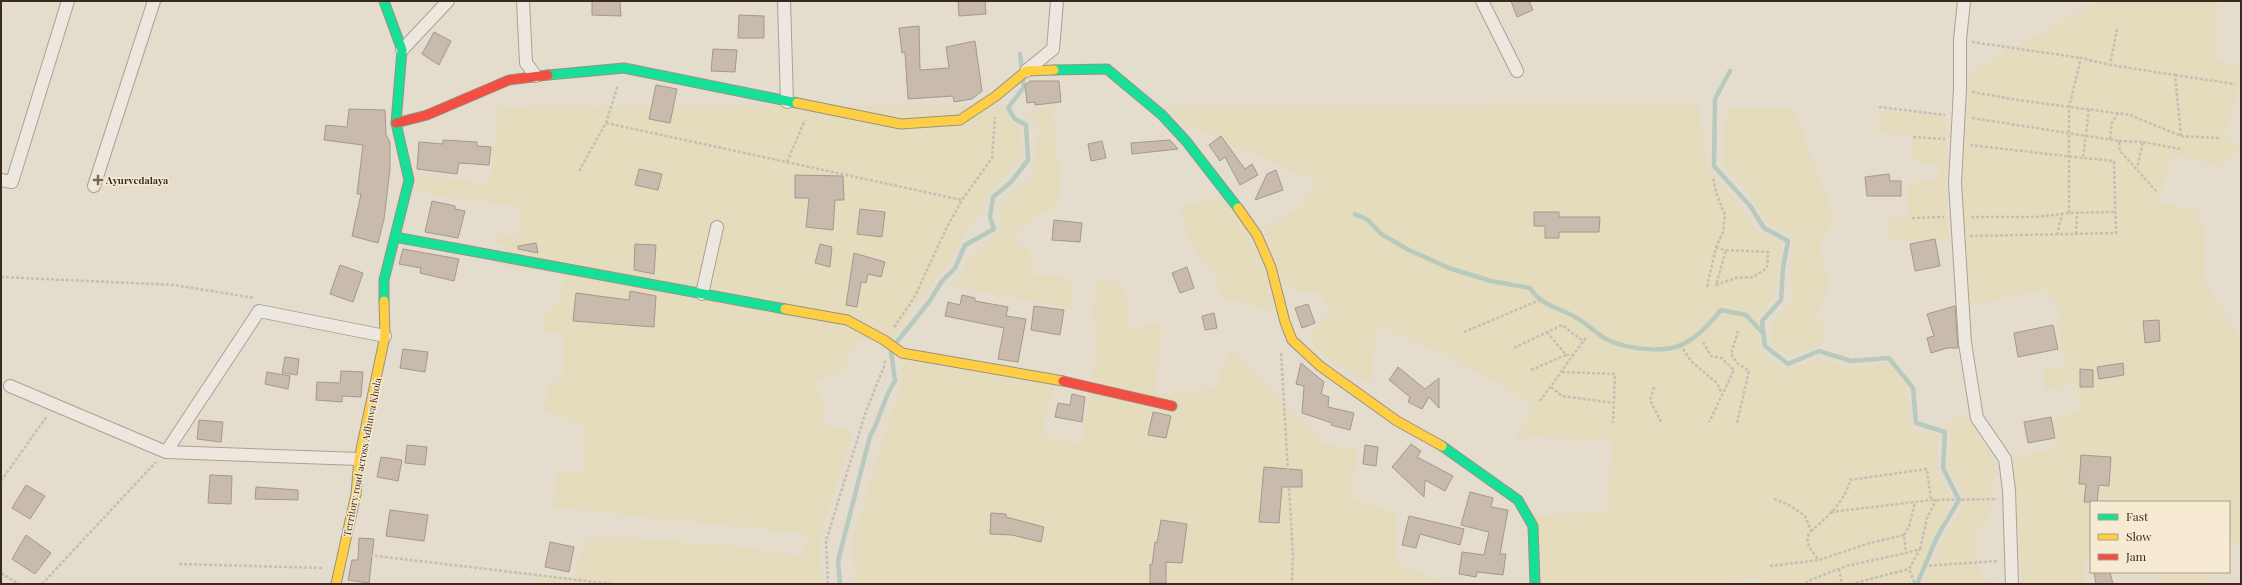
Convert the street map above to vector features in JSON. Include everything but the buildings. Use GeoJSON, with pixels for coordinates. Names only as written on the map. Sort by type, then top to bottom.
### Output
{"type":"FeatureCollection","features":[{"type":"Feature","properties":{"kind":"street"},"geometry":{"type":"LineString","coordinates":[[1,180],[12,182],[68,1]]}},
{"type":"Feature","properties":{"kind":"street"},"geometry":{"type":"LineString","coordinates":[[94,186],[154,1]]}},
{"type":"Feature","properties":{"kind":"street","name":"Territory road across Adhuwa Khola"},"geometry":{"type":"LineString","coordinates":[[336,584],[356,494],[359,459],[385,336],[384,280],[409,180],[396,123],[402,50],[384,1]]}},
{"type":"Feature","properties":{"kind":"street"},"geometry":{"type":"LineString","coordinates":[[402,50],[448,1]]}},
{"type":"Feature","properties":{"kind":"street"},"geometry":{"type":"LineString","coordinates":[[523,1],[526,63],[536,76]]}},
{"type":"Feature","properties":{"kind":"street"},"geometry":{"type":"LineString","coordinates":[[784,1],[787,102]]}},
{"type":"Feature","properties":{"kind":"street"},"geometry":{"type":"LineString","coordinates":[[396,123],[427,115],[509,80],[624,68],[810,107],[901,124],[960,120],[996,96],[1053,50],[1057,1]]}},
{"type":"Feature","properties":{"kind":"street"},"geometry":{"type":"LineString","coordinates":[[1482,1],[1518,71]]}},
{"type":"Feature","properties":{"kind":"street"},"geometry":{"type":"LineString","coordinates":[[1964,1],[1960,40],[1960,89],[1955,183],[1965,343],[1977,418],[2005,459],[2009,499],[2012,584]]}},
{"type":"Feature","properties":{"kind":"street"},"geometry":{"type":"LineString","coordinates":[[1026,72],[1107,69],[1162,116],[1218,181],[1257,235],[1271,267],[1285,322],[1292,340],[1320,366],[1397,421],[1447,449],[1518,500],[1533,526],[1535,584]]}},
{"type":"Feature","properties":{"kind":"street"},"geometry":{"type":"LineString","coordinates":[[702,294],[718,226]]}},
{"type":"Feature","properties":{"kind":"street"},"geometry":{"type":"LineString","coordinates":[[395,237],[847,320],[884,340],[902,353],[1060,380],[1172,406]]}},
{"type":"Feature","properties":{"kind":"street"},"geometry":{"type":"LineString","coordinates":[[166,452],[259,311],[385,336]]}},
{"type":"Feature","properties":{"kind":"street"},"geometry":{"type":"LineString","coordinates":[[10,386],[55,406],[145,441],[166,452],[359,459]]}},
{"type":"Feature","properties":{"kind":"path"},"geometry":{"type":"LineString","coordinates":[[2110,65],[2117,29]]}},
{"type":"Feature","properties":{"kind":"path"},"geometry":{"type":"LineString","coordinates":[[1960,40],[2081,58],[2110,65],[2235,84]]}},
{"type":"Feature","properties":{"kind":"path"},"geometry":{"type":"LineString","coordinates":[[2069,213],[2069,107],[2081,58]]}},
{"type":"Feature","properties":{"kind":"path"},"geometry":{"type":"LineString","coordinates":[[579,171],[606,123],[624,68]]}},
{"type":"Feature","properties":{"kind":"path"},"geometry":{"type":"LineString","coordinates":[[2175,75],[2181,136]]}},
{"type":"Feature","properties":{"kind":"path"},"geometry":{"type":"LineString","coordinates":[[1960,89],[2069,107],[2130,115],[2181,136],[2220,138]]}},
{"type":"Feature","properties":{"kind":"path"},"geometry":{"type":"LineString","coordinates":[[828,584],[826,541],[866,411],[885,364],[884,340],[914,298],[946,229],[962,200],[992,158],[996,96]]}},
{"type":"Feature","properties":{"kind":"path"},"geometry":{"type":"LineString","coordinates":[[787,162],[810,107]]}},
{"type":"Feature","properties":{"kind":"path"},"geometry":{"type":"LineString","coordinates":[[1879,107],[1959,116],[2069,135],[2119,141],[2143,142],[2180,149]]}},
{"type":"Feature","properties":{"kind":"path"},"geometry":{"type":"LineString","coordinates":[[2083,158],[2089,109]]}},
{"type":"Feature","properties":{"kind":"path"},"geometry":{"type":"LineString","coordinates":[[2110,139],[2112,122],[2118,113]]}},
{"type":"Feature","properties":{"kind":"path"},"geometry":{"type":"LineString","coordinates":[[606,123],[962,200]]}},
{"type":"Feature","properties":{"kind":"path"},"geometry":{"type":"LineString","coordinates":[[1913,137],[2069,157],[2114,161],[2116,233],[1958,236]]}},
{"type":"Feature","properties":{"kind":"path"},"geometry":{"type":"LineString","coordinates":[[2119,141],[2120,151],[2157,192]]}},
{"type":"Feature","properties":{"kind":"path"},"geometry":{"type":"LineString","coordinates":[[2137,169],[2143,142]]}},
{"type":"Feature","properties":{"kind":"path"},"geometry":{"type":"LineString","coordinates":[[1707,287],[1716,247],[1723,232],[1725,215],[1717,195],[1713,178]]}},
{"type":"Feature","properties":{"kind":"path"},"geometry":{"type":"LineString","coordinates":[[1912,218],[2036,217],[2069,213],[2116,212]]}},
{"type":"Feature","properties":{"kind":"path"},"geometry":{"type":"LineString","coordinates":[[2076,234],[2077,213]]}},
{"type":"Feature","properties":{"kind":"path"},"geometry":{"type":"LineString","coordinates":[[2057,235],[2062,214]]}},
{"type":"Feature","properties":{"kind":"path"},"geometry":{"type":"LineString","coordinates":[[1716,247],[1726,250],[1768,252],[1767,268],[1753,277],[1736,278],[1716,286],[1726,250]]}},
{"type":"Feature","properties":{"kind":"path"},"geometry":{"type":"LineString","coordinates":[[1,277],[175,285],[258,299],[259,311]]}},
{"type":"Feature","properties":{"kind":"path"},"geometry":{"type":"LineString","coordinates":[[1464,332],[1540,300]]}},
{"type":"Feature","properties":{"kind":"path"},"geometry":{"type":"LineString","coordinates":[[1514,348],[1562,325],[1584,342]]}},
{"type":"Feature","properties":{"kind":"path"},"geometry":{"type":"LineString","coordinates":[[1737,423],[1749,371],[1737,363],[1731,354],[1738,330]]}},
{"type":"Feature","properties":{"kind":"path"},"geometry":{"type":"LineString","coordinates":[[1547,332],[1566,355]]}},
{"type":"Feature","properties":{"kind":"path"},"geometry":{"type":"LineString","coordinates":[[1540,401],[1587,336]]}},
{"type":"Feature","properties":{"kind":"path"},"geometry":{"type":"LineString","coordinates":[[1703,342],[1711,356],[1721,358],[1734,370],[1709,422]]}},
{"type":"Feature","properties":{"kind":"path"},"geometry":{"type":"LineString","coordinates":[[1680,345],[1692,362],[1717,383],[1722,394]]}},
{"type":"Feature","properties":{"kind":"path"},"geometry":{"type":"LineString","coordinates":[[1281,349],[1293,555],[1292,584]]}},
{"type":"Feature","properties":{"kind":"path"},"geometry":{"type":"LineString","coordinates":[[1531,370],[1566,355],[1574,355]]}},
{"type":"Feature","properties":{"kind":"path"},"geometry":{"type":"LineString","coordinates":[[1562,372],[1615,374],[1613,423]]}},
{"type":"Feature","properties":{"kind":"path"},"geometry":{"type":"LineString","coordinates":[[1551,387],[1562,396],[1614,403]]}},
{"type":"Feature","properties":{"kind":"path"},"geometry":{"type":"LineString","coordinates":[[1654,387],[1650,400],[1661,422]]}},
{"type":"Feature","properties":{"kind":"path"},"geometry":{"type":"LineString","coordinates":[[1,481],[55,406]]}},
{"type":"Feature","properties":{"kind":"path"},"geometry":{"type":"LineString","coordinates":[[42,584],[166,452]]}},
{"type":"Feature","properties":{"kind":"path"},"geometry":{"type":"LineString","coordinates":[[1818,560],[1808,544],[1808,535],[1831,512],[1849,487],[1850,480],[1927,469],[1932,500]]}},
{"type":"Feature","properties":{"kind":"path"},"geometry":{"type":"LineString","coordinates":[[1774,499],[1789,505],[1805,516],[1811,531]]}},
{"type":"Feature","properties":{"kind":"path"},"geometry":{"type":"LineString","coordinates":[[1831,512],[1932,500],[2009,499]]}},
{"type":"Feature","properties":{"kind":"path"},"geometry":{"type":"LineString","coordinates":[[1911,584],[1915,584],[1909,570],[1920,548],[1926,518],[1936,500]]}},
{"type":"Feature","properties":{"kind":"path"},"geometry":{"type":"LineString","coordinates":[[1906,553],[1904,535],[1909,526],[1914,502]]}},
{"type":"Feature","properties":{"kind":"path"},"geometry":{"type":"LineString","coordinates":[[1770,566],[1818,560],[1870,543],[1904,535]]}},
{"type":"Feature","properties":{"kind":"path"},"geometry":{"type":"LineString","coordinates":[[1806,584],[1838,569],[1906,553],[1920,548]]}},
{"type":"Feature","properties":{"kind":"path"},"geometry":{"type":"LineString","coordinates":[[344,552],[612,584]]}},
{"type":"Feature","properties":{"kind":"path"},"geometry":{"type":"LineString","coordinates":[[1924,566],[2011,560]]}},
{"type":"Feature","properties":{"kind":"path"},"geometry":{"type":"LineString","coordinates":[[179,564],[340,569]]}},
{"type":"Feature","properties":{"kind":"path"},"geometry":{"type":"LineString","coordinates":[[1838,569],[1842,584]]}},
{"type":"Feature","properties":{"kind":"path"},"geometry":{"type":"LineString","coordinates":[[1851,584],[1909,570]]}},
{"type":"Feature","properties":{"kind":"path"},"geometry":{"type":"LineString","coordinates":[[1,572],[19,584]]}},
{"type":"Feature","properties":{"kind":"shaded area"},"geometry":{"type":"Polygon","coordinates":[[[2098,1],[2218,1],[2216,59],[2241,67],[2241,80],[2224,138],[2241,147],[2241,149],[2221,167],[2172,153],[2158,202],[2197,210],[2205,238],[2204,281],[2241,340],[2240,545],[2230,542],[2230,501],[2090,501],[2090,558],[2083,558],[2085,584],[2022,584],[2013,456],[2057,450],[2057,416],[2081,412],[2076,381],[2046,391],[2043,370],[2066,365],[2056,321],[2062,318],[2057,305],[2046,289],[1970,305],[1968,257],[1962,198],[1962,160],[1967,119],[1968,74],[2098,1]]]}},
{"type":"Feature","properties":{"kind":"shaded area"},"geometry":{"type":"Polygon","coordinates":[[[1699,105],[1704,144],[1710,172],[1734,196],[1755,229],[1783,243],[1774,295],[1756,321],[1759,351],[1786,371],[1819,358],[1851,368],[1888,363],[1905,385],[1913,430],[1939,435],[1936,473],[1953,499],[1912,584],[1764,584],[1761,576],[1719,584],[1529,584],[1531,516],[1607,511],[1612,441],[1529,436],[1515,441],[1535,404],[1447,355],[1400,336],[1377,323],[1370,383],[1316,351],[1309,332],[1330,311],[1323,294],[1286,289],[1264,228],[1300,208],[1315,181],[1179,121],[1170,106],[1699,105]]]}},
{"type":"Feature","properties":{"kind":"shaded area"},"geometry":{"type":"Polygon","coordinates":[[[1003,106],[1005,116],[1022,132],[1020,145],[1023,150],[1021,158],[985,200],[983,212],[966,230],[947,266],[926,291],[893,338],[857,341],[842,371],[815,381],[824,404],[824,426],[849,429],[852,438],[818,543],[823,584],[534,584],[535,576],[573,579],[586,539],[626,538],[725,545],[804,557],[807,534],[553,507],[556,473],[582,472],[586,428],[544,409],[550,386],[565,371],[564,333],[542,330],[543,316],[560,300],[564,276],[550,272],[500,266],[506,244],[495,243],[499,233],[518,237],[521,207],[416,192],[418,175],[490,184],[499,107],[1003,106]]]}},
{"type":"Feature","properties":{"kind":"shaded area"},"geometry":{"type":"Polygon","coordinates":[[[1052,107],[1061,189],[1056,207],[1032,219],[1032,225],[1018,225],[1017,246],[1029,248],[1032,275],[1074,279],[1072,308],[949,286],[962,277],[967,259],[1001,231],[999,210],[1013,192],[1031,180],[1039,127],[1025,112],[1052,107]]]}},
{"type":"Feature","properties":{"kind":"shaded area"},"geometry":{"type":"Polygon","coordinates":[[[1727,108],[1793,108],[1835,219],[1818,243],[1830,286],[1815,314],[1826,331],[1821,344],[1795,353],[1787,355],[1773,344],[1770,327],[1792,298],[1790,268],[1795,236],[1766,222],[1749,193],[1723,164],[1727,108]]]}},
{"type":"Feature","properties":{"kind":"shaded area"},"geometry":{"type":"Polygon","coordinates":[[[1879,110],[1946,117],[1946,223],[1950,239],[1900,241],[1899,238],[1887,238],[1886,218],[1910,217],[1907,183],[1938,180],[1939,165],[1913,161],[1912,136],[1878,132],[1879,110]]]}},
{"type":"Feature","properties":{"kind":"shaded area"},"geometry":{"type":"Polygon","coordinates":[[[1220,196],[1246,230],[1266,271],[1274,314],[1239,300],[1221,298],[1215,270],[1203,263],[1187,235],[1181,208],[1220,196]]]}},
{"type":"Feature","properties":{"kind":"shaded area"},"geometry":{"type":"Polygon","coordinates":[[[1097,282],[1120,283],[1128,304],[1129,329],[1162,323],[1155,394],[1216,389],[1230,349],[1323,444],[1356,449],[1352,498],[1396,514],[1396,563],[1441,582],[1441,584],[855,584],[853,541],[891,412],[901,386],[903,360],[1053,385],[1042,436],[1081,445],[1097,351],[1093,311],[1097,282]]]}},
{"type":"Feature","properties":{"kind":"shaded area"},"geometry":{"type":"Polygon","coordinates":[[[1966,413],[1996,463],[1989,518],[1973,536],[1980,573],[1990,584],[1923,584],[1947,533],[1966,500],[1948,465],[1951,431],[1944,425],[1966,413]]]}},
{"type":"Feature","properties":{"kind":"shaded area"},"geometry":{"type":"Polygon","coordinates":[[[2160,573],[2210,573],[2205,584],[2162,584],[2160,573]]]}},
{"type":"Feature","properties":{"kind":"waterway"},"geometry":{"type":"LineString","coordinates":[[1020,54],[1022,70]]}},
{"type":"Feature","properties":{"kind":"waterway"},"geometry":{"type":"LineString","coordinates":[[1730,71],[1715,99],[1714,166],[1751,207],[1764,228],[1788,241],[1783,268],[1781,300],[1762,321],[1765,346],[1788,364],[1819,351],[1851,361],[1889,358],[1913,388],[1916,423],[1945,432],[1943,468],[1959,500],[1937,537],[1917,584]]}},
{"type":"Feature","properties":{"kind":"waterway"},"geometry":{"type":"LineString","coordinates":[[896,343],[929,302],[942,281],[955,268],[965,245],[994,229],[990,217],[993,197],[1011,182],[1028,160],[1026,125],[1015,119],[1008,108],[1024,87],[1023,79]]}},
{"type":"Feature","properties":{"kind":"waterway"},"geometry":{"type":"LineString","coordinates":[[1355,214],[1368,220],[1381,234],[1409,250],[1449,268],[1491,281],[1530,288],[1545,303],[1568,313],[1606,339],[1618,344],[1648,349],[1677,346],[1690,340],[1700,332],[1721,310],[1746,315],[1763,333]]}},
{"type":"Feature","properties":{"kind":"waterway"},"geometry":{"type":"LineString","coordinates":[[840,584],[838,561],[870,436],[895,381],[891,351]]}},
{"type":"Feature","properties":{"kind":"traffic: fast"},"geometry":{"type":"LineString","coordinates":[[384,1],[402,50],[396,123],[409,180],[384,280],[384,301]]}},
{"type":"Feature","properties":{"kind":"traffic: fast"},"geometry":{"type":"LineString","coordinates":[[548,75],[624,68],[797,103]]}},
{"type":"Feature","properties":{"kind":"traffic: fast"},"geometry":{"type":"LineString","coordinates":[[1054,70],[1107,69],[1162,115],[1186,141],[1238,208]]}},
{"type":"Feature","properties":{"kind":"traffic: fast"},"geometry":{"type":"LineString","coordinates":[[395,237],[785,309]]}},
{"type":"Feature","properties":{"kind":"traffic: fast"},"geometry":{"type":"LineString","coordinates":[[1442,446],[1518,500],[1533,526],[1535,584]]}},
{"type":"Feature","properties":{"kind":"traffic: slow"},"geometry":{"type":"LineString","coordinates":[[797,103],[901,124],[960,120],[996,96],[1026,71],[1054,70]]}},
{"type":"Feature","properties":{"kind":"traffic: slow"},"geometry":{"type":"LineString","coordinates":[[1238,208],[1257,235],[1271,267],[1285,322],[1292,340],[1320,366],[1397,421],[1442,446]]}},
{"type":"Feature","properties":{"kind":"traffic: slow"},"geometry":{"type":"LineString","coordinates":[[336,584],[356,494],[359,459],[385,336],[384,301]]}},
{"type":"Feature","properties":{"kind":"traffic: slow"},"geometry":{"type":"LineString","coordinates":[[785,309],[847,320],[884,340],[902,353],[1063,381]]}},
{"type":"Feature","properties":{"kind":"traffic: jam"},"geometry":{"type":"LineString","coordinates":[[396,123],[427,115],[509,80],[548,75]]}},
{"type":"Feature","properties":{"kind":"traffic: jam"},"geometry":{"type":"LineString","coordinates":[[1063,381],[1172,406]]}},
{"type":"Feature","properties":{"kind":"place","name":"Ayurvedalaya"},"geometry":{"type":"Point","coordinates":[98,180]}}]}
